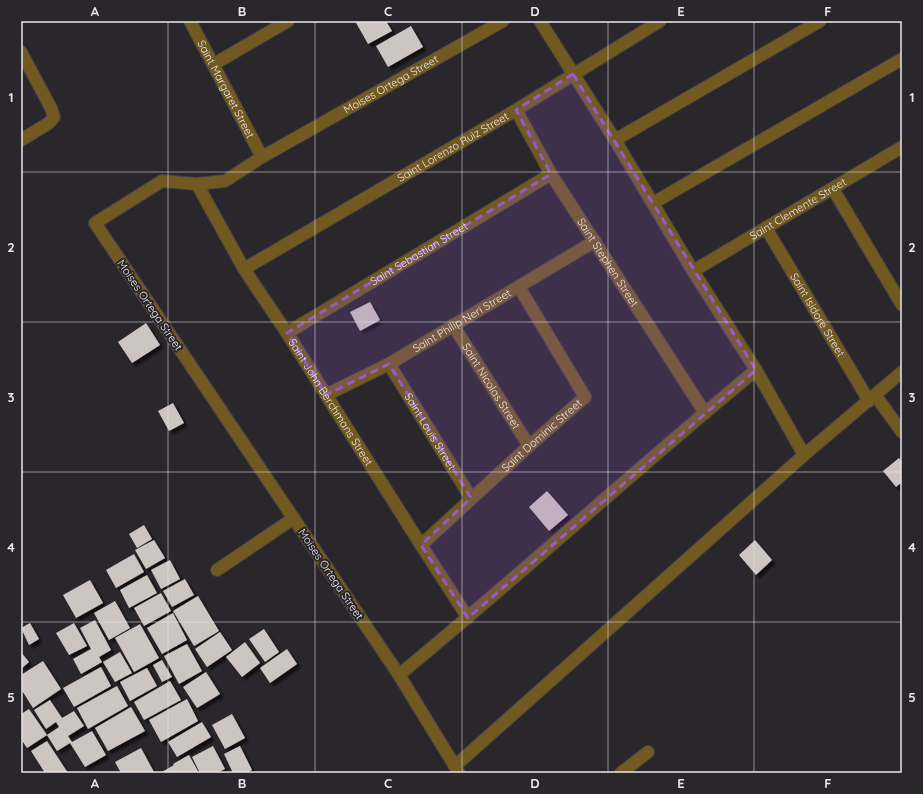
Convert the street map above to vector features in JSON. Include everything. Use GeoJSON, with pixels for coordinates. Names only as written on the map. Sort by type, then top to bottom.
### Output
{"type":"FeatureCollection","features":[{"type":"Feature","properties":{"kind":"street","name":"Saint Margaret Street"},"geometry":{"type":"LineString","coordinates":[[190,21],[262,157]]}},
{"type":"Feature","properties":{"kind":"street"},"geometry":{"type":"LineString","coordinates":[[214,64],[288,21]]}},
{"type":"Feature","properties":{"kind":"street","name":"Moises Ortega Street"},"geometry":{"type":"LineString","coordinates":[[457,770],[398,675],[95,223],[162,181],[197,184],[225,181],[262,157],[503,21]]}},
{"type":"Feature","properties":{"kind":"street"},"geometry":{"type":"LineString","coordinates":[[540,21],[756,370],[804,455]]}},
{"type":"Feature","properties":{"kind":"street","name":"Saint Lorenzo Ruiz Street"},"geometry":{"type":"LineString","coordinates":[[244,269],[516,110],[660,21]]}},
{"type":"Feature","properties":{"kind":"street"},"geometry":{"type":"LineString","coordinates":[[615,140],[820,21]]}},
{"type":"Feature","properties":{"kind":"street"},"geometry":{"type":"LineString","coordinates":[[21,52],[52,108],[54,117],[49,123],[21,140]]}},
{"type":"Feature","properties":{"kind":"street"},"geometry":{"type":"LineString","coordinates":[[653,203],[902,59]]}},
{"type":"Feature","properties":{"kind":"street","name":"Saint Stephen Street"},"geometry":{"type":"LineString","coordinates":[[516,110],[551,174],[705,412]]}},
{"type":"Feature","properties":{"kind":"street","name":"Saint Clemente Street"},"geometry":{"type":"LineString","coordinates":[[694,271],[902,147]]}},
{"type":"Feature","properties":{"kind":"street","name":"Saint Sebastian Street"},"geometry":{"type":"LineString","coordinates":[[287,333],[551,174]]}},
{"type":"Feature","properties":{"kind":"street","name":"Saint John Berchmans Street"},"geometry":{"type":"LineString","coordinates":[[197,184],[244,269],[287,333],[468,618]]}},
{"type":"Feature","properties":{"kind":"street"},"geometry":{"type":"LineString","coordinates":[[832,189],[902,304]]}},
{"type":"Feature","properties":{"kind":"street","name":"Saint Isidore Street"},"geometry":{"type":"LineString","coordinates":[[766,228],[872,398],[902,432]]}},
{"type":"Feature","properties":{"kind":"street","name":"Saint Philip Neri Street"},"geometry":{"type":"LineString","coordinates":[[326,395],[389,364],[595,241]]}},
{"type":"Feature","properties":{"kind":"street","name":"Saint Dominic Street"},"geometry":{"type":"LineString","coordinates":[[421,545],[528,446],[585,397],[519,287]]}},
{"type":"Feature","properties":{"kind":"street","name":"Saint Nicolas Street"},"geometry":{"type":"LineString","coordinates":[[453,325],[528,446]]}},
{"type":"Feature","properties":{"kind":"street","name":"Saint Louis Street"},"geometry":{"type":"LineString","coordinates":[[389,364],[471,498]]}},
{"type":"Feature","properties":{"kind":"street"},"geometry":{"type":"LineString","coordinates":[[398,675],[468,618],[705,412],[756,370]]}},
{"type":"Feature","properties":{"kind":"street"},"geometry":{"type":"LineString","coordinates":[[457,770],[804,455],[902,372]]}},
{"type":"Feature","properties":{"kind":"street"},"geometry":{"type":"LineString","coordinates":[[216,570],[294,518]]}},
{"type":"Feature","properties":{"kind":"street"},"geometry":{"type":"LineString","coordinates":[[621,773],[648,752]]}},
{"type":"Feature","properties":{"kind":"highlighted area"},"geometry":{"type":"Polygon","coordinates":[[[573,74],[756,370],[468,618],[421,545],[471,498],[389,364],[326,395],[287,333],[551,174],[516,110],[573,74]]]}},
{"type":"Feature","properties":{"kind":"building"},"geometry":{"type":"Polygon","coordinates":[[[355,21],[386,21],[392,31],[368,44],[355,21]]]}},
{"type":"Feature","properties":{"kind":"building"},"geometry":{"type":"Polygon","coordinates":[[[411,26],[423,47],[388,67],[376,46],[411,26]]]}},
{"type":"Feature","properties":{"kind":"building"},"geometry":{"type":"Polygon","coordinates":[[[370,302],[380,320],[360,331],[350,312],[370,302]]]}},
{"type":"Feature","properties":{"kind":"building"},"geometry":{"type":"Polygon","coordinates":[[[146,323],[160,345],[132,363],[118,342],[146,323]]]}},
{"type":"Feature","properties":{"kind":"building"},"geometry":{"type":"Polygon","coordinates":[[[173,403],[184,423],[169,431],[158,411],[173,403]]]}},
{"type":"Feature","properties":{"kind":"building"},"geometry":{"type":"Polygon","coordinates":[[[899,458],[902,462],[902,482],[896,487],[883,471],[899,458]]]}},
{"type":"Feature","properties":{"kind":"building"},"geometry":{"type":"Polygon","coordinates":[[[547,491],[568,515],[549,531],[529,507],[547,491]]]}},
{"type":"Feature","properties":{"kind":"building"},"geometry":{"type":"Polygon","coordinates":[[[144,525],[152,539],[137,548],[129,534],[144,525]]]}},
{"type":"Feature","properties":{"kind":"building"},"geometry":{"type":"Polygon","coordinates":[[[154,540],[165,558],[146,569],[135,550],[154,540]]]}},
{"type":"Feature","properties":{"kind":"building"},"geometry":{"type":"Polygon","coordinates":[[[755,540],[772,560],[756,575],[739,555],[755,540]]]}},
{"type":"Feature","properties":{"kind":"building"},"geometry":{"type":"Polygon","coordinates":[[[134,554],[144,572],[116,588],[106,570],[134,554]]]}},
{"type":"Feature","properties":{"kind":"building"},"geometry":{"type":"Polygon","coordinates":[[[170,560],[180,579],[161,589],[151,570],[170,560]]]}},
{"type":"Feature","properties":{"kind":"building"},"geometry":{"type":"Polygon","coordinates":[[[147,575],[157,593],[129,608],[120,590],[147,575]]]}},
{"type":"Feature","properties":{"kind":"building"},"geometry":{"type":"Polygon","coordinates":[[[185,579],[194,595],[172,607],[163,591],[185,579]]]}},
{"type":"Feature","properties":{"kind":"building"},"geometry":{"type":"Polygon","coordinates":[[[90,580],[103,603],[76,618],[63,595],[90,580]]]}},
{"type":"Feature","properties":{"kind":"building"},"geometry":{"type":"Polygon","coordinates":[[[161,593],[171,611],[144,626],[134,608],[161,593]]]}},
{"type":"Feature","properties":{"kind":"building"},"geometry":{"type":"Polygon","coordinates":[[[198,596],[219,631],[194,646],[173,611],[198,596]]]}},
{"type":"Feature","properties":{"kind":"building"},"geometry":{"type":"Polygon","coordinates":[[[115,601],[130,628],[109,640],[94,613],[115,601]]]}},
{"type":"Feature","properties":{"kind":"building"},"geometry":{"type":"Polygon","coordinates":[[[173,613],[187,640],[162,654],[147,628],[173,613]]]}},
{"type":"Feature","properties":{"kind":"building"},"geometry":{"type":"Polygon","coordinates":[[[95,620],[111,650],[99,657],[102,662],[81,674],[73,659],[91,649],[80,628],[95,620]]]}},
{"type":"Feature","properties":{"kind":"building"},"geometry":{"type":"Polygon","coordinates":[[[30,623],[39,639],[29,645],[21,628],[30,623]]]}},
{"type":"Feature","properties":{"kind":"building"},"geometry":{"type":"Polygon","coordinates":[[[74,623],[87,646],[69,655],[56,633],[74,623]]]}},
{"type":"Feature","properties":{"kind":"building"},"geometry":{"type":"Polygon","coordinates":[[[140,624],[159,658],[134,672],[115,638],[140,624]]]}},
{"type":"Feature","properties":{"kind":"building"},"geometry":{"type":"Polygon","coordinates":[[[264,629],[279,652],[265,662],[249,639],[264,629]]]}},
{"type":"Feature","properties":{"kind":"building"},"geometry":{"type":"Polygon","coordinates":[[[220,632],[232,650],[207,667],[195,649],[220,632]]]}},
{"type":"Feature","properties":{"kind":"building"},"geometry":{"type":"Polygon","coordinates":[[[245,642],[260,663],[242,677],[226,657],[245,642]]]}},
{"type":"Feature","properties":{"kind":"building"},"geometry":{"type":"Polygon","coordinates":[[[187,644],[202,671],[179,684],[164,656],[187,644]]]}},
{"type":"Feature","properties":{"kind":"building"},"geometry":{"type":"Polygon","coordinates":[[[287,649],[297,664],[270,683],[260,668],[287,649]]]}},
{"type":"Feature","properties":{"kind":"building"},"geometry":{"type":"Polygon","coordinates":[[[21,652],[29,662],[21,669],[21,652]]]}},
{"type":"Feature","properties":{"kind":"building"},"geometry":{"type":"Polygon","coordinates":[[[120,652],[132,673],[115,682],[103,662],[120,652]]]}},
{"type":"Feature","properties":{"kind":"building"},"geometry":{"type":"Polygon","coordinates":[[[162,660],[172,677],[162,682],[153,665],[162,660]]]}},
{"type":"Feature","properties":{"kind":"building"},"geometry":{"type":"Polygon","coordinates":[[[43,661],[61,689],[33,708],[21,689],[21,675],[43,661]]]}},
{"type":"Feature","properties":{"kind":"building"},"geometry":{"type":"Polygon","coordinates":[[[101,667],[111,686],[74,707],[63,688],[101,667]]]}},
{"type":"Feature","properties":{"kind":"building"},"geometry":{"type":"Polygon","coordinates":[[[147,668],[157,686],[130,701],[120,682],[147,668]]]}},
{"type":"Feature","properties":{"kind":"building"},"geometry":{"type":"Polygon","coordinates":[[[206,672],[220,694],[197,708],[183,687],[206,672]]]}},
{"type":"Feature","properties":{"kind":"building"},"geometry":{"type":"Polygon","coordinates":[[[170,681],[181,700],[144,720],[134,702],[170,681]]]}},
{"type":"Feature","properties":{"kind":"building"},"geometry":{"type":"Polygon","coordinates":[[[117,686],[128,706],[88,729],[77,708],[117,686]]]}},
{"type":"Feature","properties":{"kind":"building"},"geometry":{"type":"Polygon","coordinates":[[[187,699],[198,721],[161,742],[149,720],[187,699]]]}},
{"type":"Feature","properties":{"kind":"building"},"geometry":{"type":"Polygon","coordinates":[[[50,700],[62,718],[74,711],[84,726],[68,736],[72,742],[92,731],[106,755],[85,767],[70,743],[57,751],[47,735],[59,727],[56,722],[46,729],[34,710],[50,700]]]}},
{"type":"Feature","properties":{"kind":"building"},"geometry":{"type":"Polygon","coordinates":[[[131,707],[145,731],[108,751],[95,728],[131,707]]]}},
{"type":"Feature","properties":{"kind":"building"},"geometry":{"type":"Polygon","coordinates":[[[29,709],[47,735],[27,748],[21,739],[21,714],[29,709]]]}},
{"type":"Feature","properties":{"kind":"building"},"geometry":{"type":"Polygon","coordinates":[[[232,714],[245,738],[225,749],[212,725],[232,714]]]}},
{"type":"Feature","properties":{"kind":"building"},"geometry":{"type":"Polygon","coordinates":[[[202,722],[211,737],[177,757],[168,742],[202,722]]]}},
{"type":"Feature","properties":{"kind":"building"},"geometry":{"type":"Polygon","coordinates":[[[47,741],[68,773],[45,773],[31,751],[47,741]]]}},
{"type":"Feature","properties":{"kind":"building"},"geometry":{"type":"Polygon","coordinates":[[[213,746],[225,769],[217,773],[200,773],[192,757],[213,746]]]}},
{"type":"Feature","properties":{"kind":"building"},"geometry":{"type":"Polygon","coordinates":[[[240,746],[252,770],[247,773],[233,773],[224,754],[240,746]]]}},
{"type":"Feature","properties":{"kind":"building"},"geometry":{"type":"Polygon","coordinates":[[[141,748],[154,772],[121,773],[115,762],[141,748]]]}},
{"type":"Feature","properties":{"kind":"building"},"geometry":{"type":"Polygon","coordinates":[[[189,755],[199,773],[160,773],[174,765],[173,764],[189,755]]]}}]}
